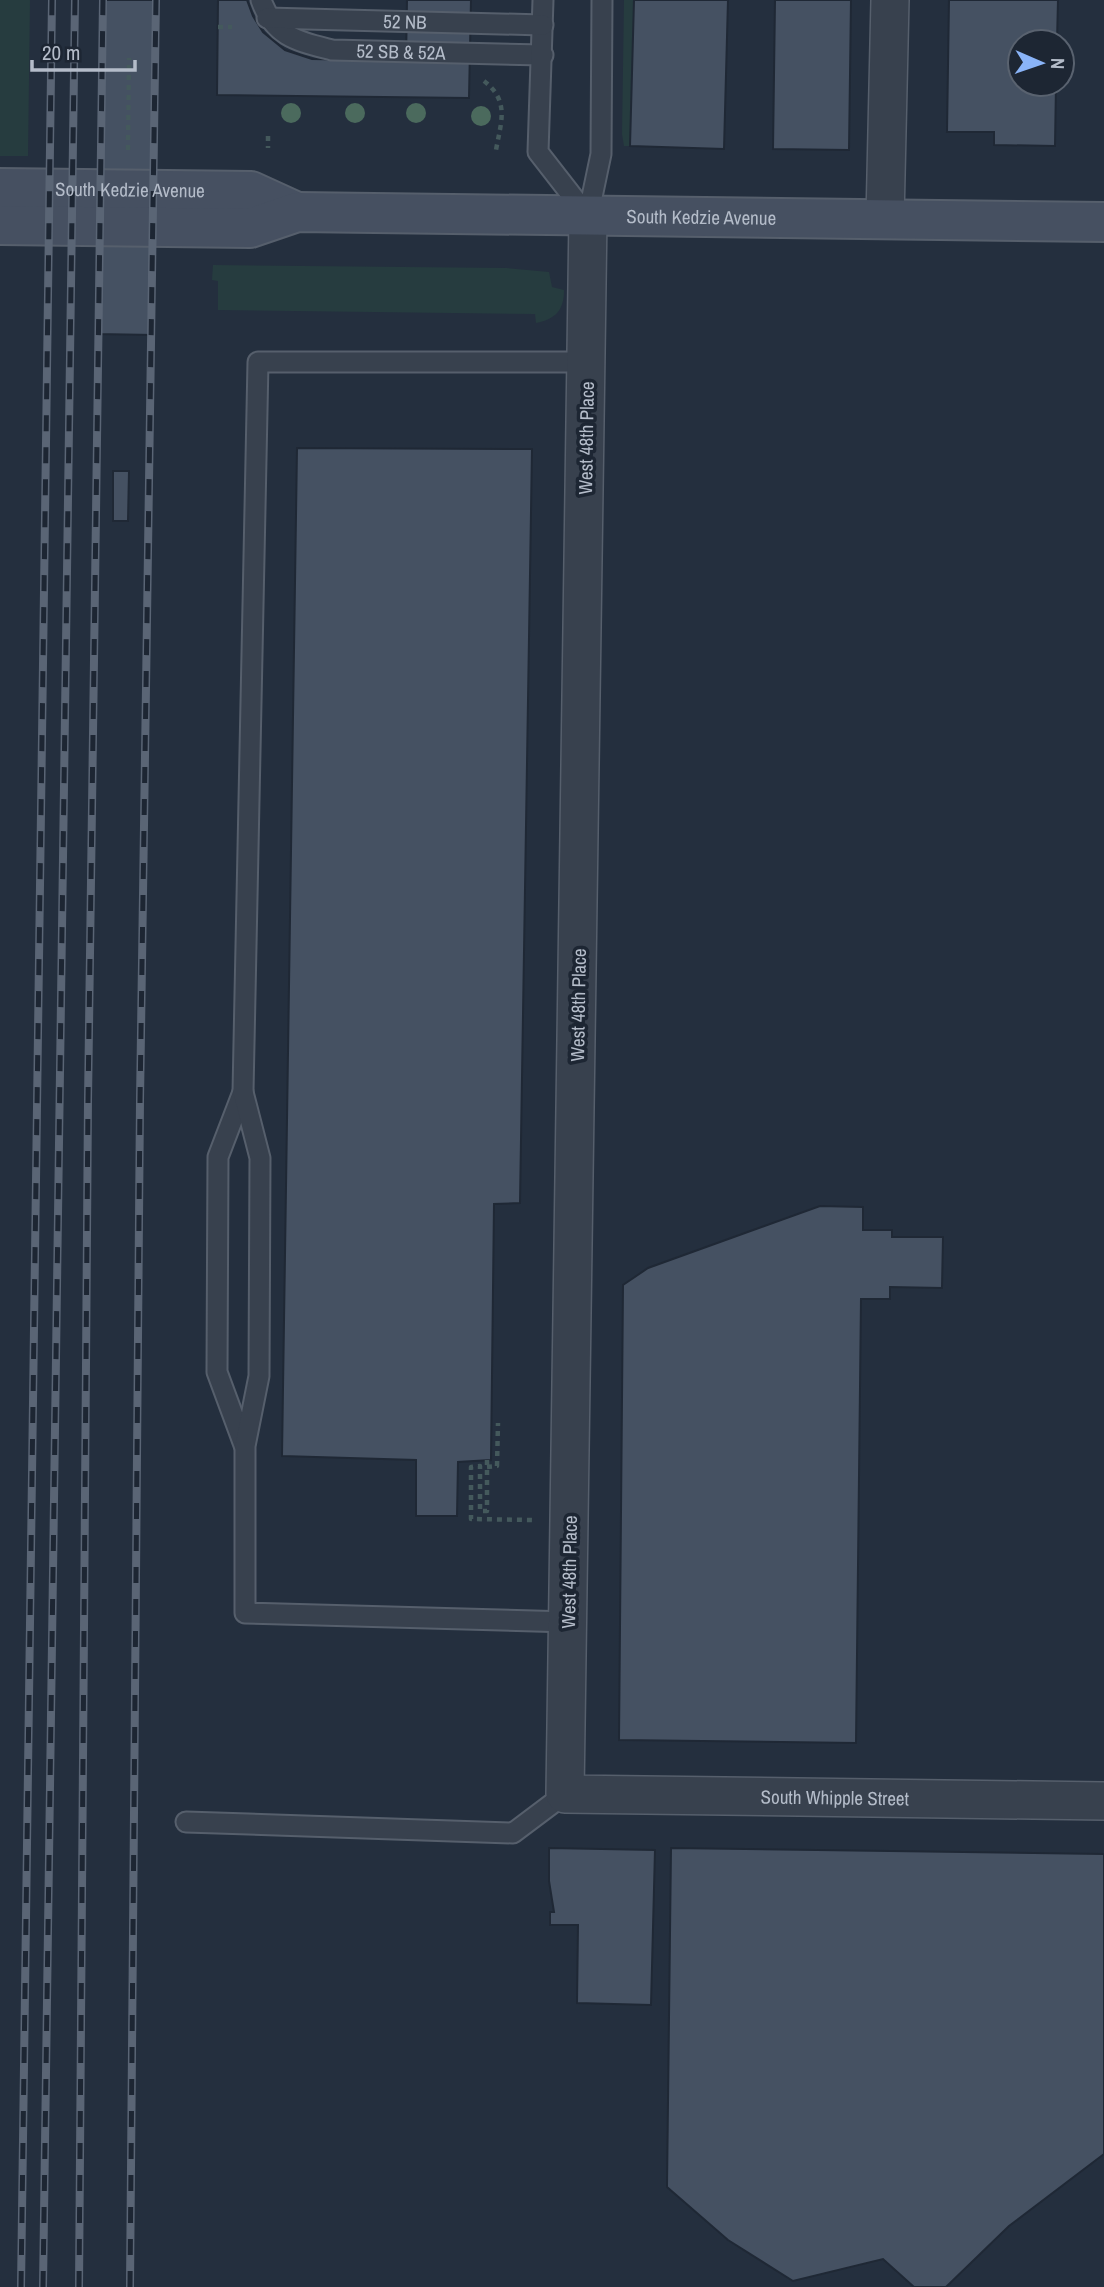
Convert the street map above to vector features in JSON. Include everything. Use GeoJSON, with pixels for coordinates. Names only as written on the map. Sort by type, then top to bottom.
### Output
{"type":"FeatureCollection","features":[{"type":"Feature","properties":{"kind":"main road","name":"South Kedzie Avenue"},"geometry":{"type":"LineString","coordinates":[[0,188],[251,191],[297,212]]}},
{"type":"Feature","properties":{"kind":"main road","name":"South Kedzie Avenue"},"geometry":{"type":"LineString","coordinates":[[0,225],[250,228],[297,212],[1104,222]]}},
{"type":"Feature","properties":{"kind":"street"},"geometry":{"type":"LineString","coordinates":[[885,219],[890,0]]}},
{"type":"Feature","properties":{"kind":"street","name":"West 48th Place"},"geometry":{"type":"LineString","coordinates":[[565,1794],[588,216]]}},
{"type":"Feature","properties":{"kind":"street","name":"South Whipple Street"},"geometry":{"type":"LineString","coordinates":[[565,1794],[1104,1801]]}},
{"type":"Feature","properties":{"kind":"lane"},"geometry":{"type":"LineString","coordinates":[[542,0],[543,55],[538,152],[588,216]]}},
{"type":"Feature","properties":{"kind":"lane"},"geometry":{"type":"LineString","coordinates":[[588,216],[601,153],[602,0]]}},
{"type":"Feature","properties":{"kind":"lane","name":"52 NB"},"geometry":{"type":"LineString","coordinates":[[264,9],[542,25]]}},
{"type":"Feature","properties":{"kind":"lane","name":"52 SB & 52A"},"geometry":{"type":"LineString","coordinates":[[264,9],[282,33],[299,41],[332,50],[543,55]]}},
{"type":"Feature","properties":{"kind":"lane"},"geometry":{"type":"LineString","coordinates":[[569,1622],[244,1613],[245,1446],[259,1376],[260,1158],[243,1092],[258,362],[587,362]]}},
{"type":"Feature","properties":{"kind":"lane"},"geometry":{"type":"LineString","coordinates":[[243,1092],[218,1157],[217,1372],[245,1446]]}},
{"type":"Feature","properties":{"kind":"lane"},"geometry":{"type":"LineString","coordinates":[[186,1822],[513,1832],[565,1794]]}},
{"type":"Feature","properties":{"kind":"path"},"geometry":{"type":"LineString","coordinates":[[218,27],[232,27]]}},
{"type":"Feature","properties":{"kind":"path"},"geometry":{"type":"LineString","coordinates":[[128,150],[129,58]]}},
{"type":"Feature","properties":{"kind":"path"},"geometry":{"type":"LineString","coordinates":[[478,80],[486,82],[501,100],[502,117],[496,150]]}},
{"type":"Feature","properties":{"kind":"path"},"geometry":{"type":"LineString","coordinates":[[268,136],[268,148]]}},
{"type":"Feature","properties":{"kind":"path"},"geometry":{"type":"LineString","coordinates":[[487,1467],[497,1466],[498,1423]]}},
{"type":"Feature","properties":{"kind":"path"},"geometry":{"type":"LineString","coordinates":[[487,1460],[486,1511],[480,1511],[480,1466],[471,1467],[471,1519],[570,1522]]}},
{"type":"Feature","properties":{"kind":"green space"},"geometry":{"type":"Polygon","coordinates":[[[0,0],[30,0],[28,156],[0,156],[0,0]]]}},
{"type":"Feature","properties":{"kind":"green space"},"geometry":{"type":"Polygon","coordinates":[[[624,0],[634,0],[630,146],[624,146],[622,134],[624,0]]]}},
{"type":"Feature","properties":{"kind":"green space"},"geometry":{"type":"Polygon","coordinates":[[[213,265],[506,268],[549,272],[552,287],[564,290],[564,297],[554,316],[536,323],[535,314],[218,310],[218,281],[212,280],[213,265]]]}},
{"type":"Feature","properties":{"kind":"building"},"geometry":{"type":"Polygon","coordinates":[[[101,0],[159,0],[154,335],[96,334],[101,0]]]}},
{"type":"Feature","properties":{"kind":"building"},"geometry":{"type":"Polygon","coordinates":[[[218,0],[247,0],[263,32],[285,50],[312,59],[406,61],[407,0],[471,0],[469,98],[217,95],[218,0]]]}},
{"type":"Feature","properties":{"kind":"building"},"geometry":{"type":"Polygon","coordinates":[[[634,0],[728,0],[724,149],[630,146],[634,0]]]}},
{"type":"Feature","properties":{"kind":"building"},"geometry":{"type":"Polygon","coordinates":[[[775,0],[851,0],[849,150],[773,149],[775,0]]]}},
{"type":"Feature","properties":{"kind":"building"},"geometry":{"type":"Polygon","coordinates":[[[949,0],[1058,0],[1057,28],[1006,28],[1006,98],[1056,98],[1055,146],[994,145],[994,132],[947,132],[949,0]]]}},
{"type":"Feature","properties":{"kind":"building"},"geometry":{"type":"Polygon","coordinates":[[[297,448],[532,449],[520,1203],[494,1204],[491,1460],[458,1462],[457,1516],[416,1516],[416,1460],[282,1456],[297,448]]]}},
{"type":"Feature","properties":{"kind":"building"},"geometry":{"type":"Polygon","coordinates":[[[113,471],[129,471],[128,521],[113,521],[113,471]]]}},
{"type":"Feature","properties":{"kind":"building"},"geometry":{"type":"Polygon","coordinates":[[[820,1206],[863,1207],[863,1230],[892,1230],[892,1237],[943,1237],[942,1288],[890,1287],[890,1299],[861,1299],[856,1743],[619,1740],[623,1285],[648,1268],[820,1206]]]}},
{"type":"Feature","properties":{"kind":"building"},"geometry":{"type":"Polygon","coordinates":[[[549,1848],[655,1850],[651,2005],[577,2003],[578,1925],[550,1925],[550,1912],[554,1912],[549,1881],[549,1848]]]}},
{"type":"Feature","properties":{"kind":"building"},"geometry":{"type":"Polygon","coordinates":[[[671,1848],[1104,1854],[1104,2154],[1009,2226],[946,2287],[914,2287],[883,2259],[793,2281],[728,2240],[667,2187],[671,1848]]]}},
{"type":"Feature","properties":{"kind":"railway"},"geometry":{"type":"LineString","coordinates":[[21,2287],[52,0]]}},
{"type":"Feature","properties":{"kind":"railway"},"geometry":{"type":"LineString","coordinates":[[43,2287],[75,0]]}},
{"type":"Feature","properties":{"kind":"railway"},"geometry":{"type":"LineString","coordinates":[[79,2287],[88,1101],[103,0]]}},
{"type":"Feature","properties":{"kind":"railway"},"geometry":{"type":"LineString","coordinates":[[130,2287],[140,1101],[156,0]]}}]}
